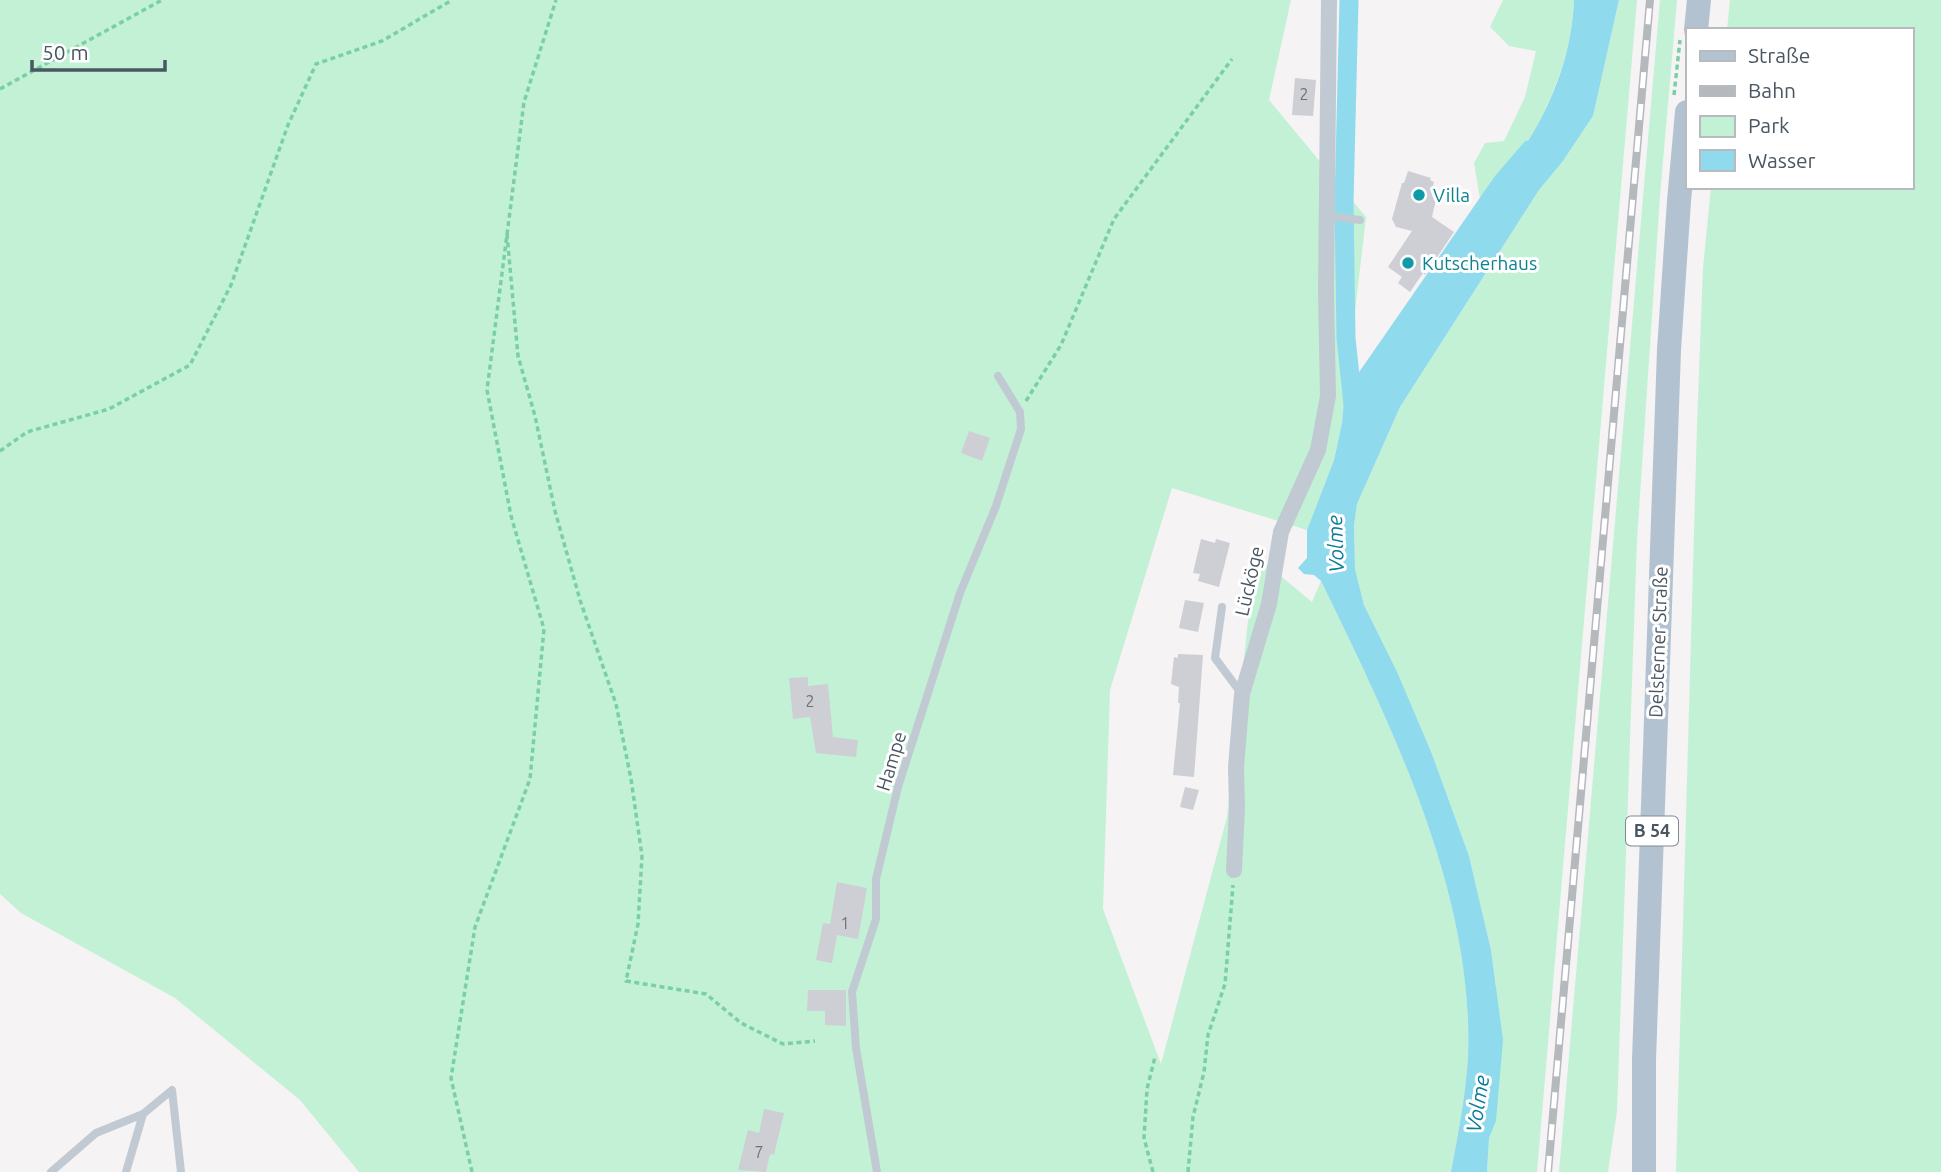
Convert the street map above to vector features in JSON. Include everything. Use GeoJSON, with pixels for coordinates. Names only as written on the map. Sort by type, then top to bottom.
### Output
{"type":"FeatureCollection","features":[{"type":"Feature","properties":{"kind":"main road"},"geometry":{"type":"LineString","coordinates":[[1696,28],[1699,0]]}},
{"type":"Feature","properties":{"kind":"main road","name":"Delsterner Straße"},"geometry":{"type":"LineString","coordinates":[[1644,1172],[1645,1046],[1669,350],[1686,122]]}},
{"type":"Feature","properties":{"kind":"street","name":"Lücköge"},"geometry":{"type":"LineString","coordinates":[[1234,870],[1236,766],[1242,694],[1269,604],[1281,532],[1318,450],[1328,396],[1326,292],[1329,0]]}},
{"type":"Feature","properties":{"kind":"lane"},"geometry":{"type":"LineString","coordinates":[[1328,216],[1360,220]]}},
{"type":"Feature","properties":{"kind":"lane"},"geometry":{"type":"LineString","coordinates":[[998,376],[1020,412]]}},
{"type":"Feature","properties":{"kind":"lane","name":"Hampe"},"geometry":{"type":"LineString","coordinates":[[877,1172],[856,1048],[852,992],[876,919],[876,879],[898,787],[960,593],[996,506],[1021,429],[1020,412]]}},
{"type":"Feature","properties":{"kind":"lane"},"geometry":{"type":"LineString","coordinates":[[1222,607],[1215,658],[1242,694]]}},
{"type":"Feature","properties":{"kind":"lane"},"geometry":{"type":"LineString","coordinates":[[51,1172],[96,1133],[143,1114],[172,1090],[181,1172]]}},
{"type":"Feature","properties":{"kind":"lane"},"geometry":{"type":"LineString","coordinates":[[126,1172],[143,1114]]}},
{"type":"Feature","properties":{"kind":"path"},"geometry":{"type":"LineString","coordinates":[[0,89],[162,0]]}},
{"type":"Feature","properties":{"kind":"path"},"geometry":{"type":"LineString","coordinates":[[0,451],[27,432],[109,409],[190,365],[231,285],[288,125],[316,64],[382,41],[452,0]]}},
{"type":"Feature","properties":{"kind":"path"},"geometry":{"type":"LineString","coordinates":[[471,1172],[451,1078],[475,927],[530,779],[544,629],[511,516],[486,390],[524,102],[556,0]]}},
{"type":"Feature","properties":{"kind":"path"},"geometry":{"type":"LineString","coordinates":[[1020,412],[1061,345],[1114,219],[1232,59]]}},
{"type":"Feature","properties":{"kind":"path"},"geometry":{"type":"LineString","coordinates":[[507,225],[518,356],[535,416],[555,511],[580,600],[616,704],[631,779],[642,856],[638,924],[626,981],[706,994],[741,1023],[783,1044],[815,1041]]}},
{"type":"Feature","properties":{"kind":"path"},"geometry":{"type":"LineString","coordinates":[[1188,1172],[1193,1117],[1204,1072],[1208,1035],[1225,984],[1234,870]]}},
{"type":"Feature","properties":{"kind":"path"},"geometry":{"type":"LineString","coordinates":[[1153,1172],[1144,1138],[1147,1089],[1155,1057]]}},
{"type":"Feature","properties":{"kind":"green space"},"geometry":{"type":"Polygon","coordinates":[[[0,0],[1291,0],[1269,100],[1366,217],[1342,423],[1334,460],[1307,530],[1172,488],[1110,690],[1103,909],[1161,1064],[1227,817],[1255,555],[1312,602],[1321,581],[1400,751],[1443,872],[1457,933],[1466,994],[1468,1056],[1464,1099],[1451,1172],[359,1172],[300,1100],[175,998],[21,913],[0,894],[0,0]]]}},
{"type":"Feature","properties":{"kind":"green space"},"geometry":{"type":"Polygon","coordinates":[[[1503,0],[1574,0],[1573,19],[1560,73],[1537,125],[1528,141],[1526,140],[1480,199],[1474,163],[1485,143],[1504,141],[1525,97],[1536,51],[1509,46],[1490,27],[1503,0]]]}},
{"type":"Feature","properties":{"kind":"green space"},"geometry":{"type":"Polygon","coordinates":[[[1619,0],[1637,0],[1537,1172],[1487,1172],[1489,1137],[1496,1121],[1497,1088],[1496,986],[1491,950],[1469,856],[1432,754],[1364,605],[1355,569],[1354,526],[1357,504],[1400,407],[1539,190],[1563,161],[1593,116],[1619,0]]]}},
{"type":"Feature","properties":{"kind":"green space"},"geometry":{"type":"Polygon","coordinates":[[[1660,0],[1677,0],[1660,196],[1637,540],[1617,1111],[1608,1172],[1559,1172],[1660,0]]]}},
{"type":"Feature","properties":{"kind":"green space"},"geometry":{"type":"Polygon","coordinates":[[[1730,0],[1941,0],[1941,1172],[1676,1172],[1697,425],[1703,268],[1711,189],[1913,189],[1913,28],[1727,28],[1730,0]]]}},
{"type":"Feature","properties":{"kind":"water","name":"Volme"},"geometry":{"type":"Polygon","coordinates":[[[1574,0],[1619,0],[1593,116],[1563,161],[1539,190],[1400,407],[1357,504],[1354,526],[1355,569],[1364,605],[1398,674],[1432,754],[1469,856],[1491,950],[1503,1040],[1496,1121],[1489,1138],[1487,1172],[1451,1172],[1468,1056],[1466,994],[1457,933],[1443,872],[1400,751],[1348,636],[1321,581],[1314,575],[1304,574],[1298,568],[1307,558],[1307,530],[1334,460],[1342,423],[1346,378],[1355,378],[1495,176],[1526,140],[1528,141],[1538,125],[1554,91],[1566,55],[1574,0]]]}},
{"type":"Feature","properties":{"kind":"building"},"geometry":{"type":"Polygon","coordinates":[[[1295,78],[1316,80],[1313,116],[1292,115],[1295,78]]]}},
{"type":"Feature","properties":{"kind":"building"},"geometry":{"type":"Polygon","coordinates":[[[1408,171],[1431,178],[1434,182],[1432,189],[1438,191],[1432,217],[1454,232],[1410,292],[1398,283],[1402,277],[1388,267],[1412,231],[1396,227],[1392,219],[1408,171]]]}},
{"type":"Feature","properties":{"kind":"building"},"geometry":{"type":"Polygon","coordinates":[[[969,431],[990,438],[982,461],[961,453],[969,431]]]}},
{"type":"Feature","properties":{"kind":"building"},"geometry":{"type":"Polygon","coordinates":[[[1201,539],[1230,543],[1219,587],[1198,581],[1200,574],[1193,573],[1201,539]]]}},
{"type":"Feature","properties":{"kind":"building"},"geometry":{"type":"Polygon","coordinates":[[[1185,600],[1204,603],[1198,632],[1179,628],[1185,600]]]}},
{"type":"Feature","properties":{"kind":"building"},"geometry":{"type":"Polygon","coordinates":[[[1178,654],[1203,655],[1194,777],[1173,775],[1180,703],[1179,687],[1171,684],[1174,657],[1178,658],[1178,654]]]}},
{"type":"Feature","properties":{"kind":"building"},"geometry":{"type":"Polygon","coordinates":[[[808,677],[808,686],[828,684],[833,737],[858,740],[856,757],[816,753],[810,717],[793,719],[789,678],[808,677]]]}},
{"type":"Feature","properties":{"kind":"building"},"geometry":{"type":"Polygon","coordinates":[[[1185,787],[1199,790],[1193,810],[1180,807],[1185,787]]]}},
{"type":"Feature","properties":{"kind":"building"},"geometry":{"type":"Polygon","coordinates":[[[837,882],[867,888],[858,939],[837,935],[832,963],[816,960],[823,923],[830,924],[837,882]]]}},
{"type":"Feature","properties":{"kind":"building"},"geometry":{"type":"Polygon","coordinates":[[[808,990],[846,990],[846,1026],[825,1025],[825,1011],[807,1011],[808,990]]]}},
{"type":"Feature","properties":{"kind":"building"},"geometry":{"type":"Polygon","coordinates":[[[764,1109],[784,1113],[774,1155],[770,1154],[766,1172],[738,1170],[748,1130],[759,1133],[764,1109]]]}},
{"type":"Feature","properties":{"kind":"waterway"},"geometry":{"type":"LineString","coordinates":[[1349,0],[1344,202],[1346,338],[1353,404]]}},
{"type":"Feature","properties":{"kind":"railway"},"geometry":{"type":"LineString","coordinates":[[1548,1172],[1650,0]]}},
{"type":"Feature","properties":{"kind":"place","name":"Villa"},"geometry":{"type":"Point","coordinates":[1419,195]}},
{"type":"Feature","properties":{"kind":"place","name":"Kutscherhaus"},"geometry":{"type":"Point","coordinates":[1408,263]}}]}
